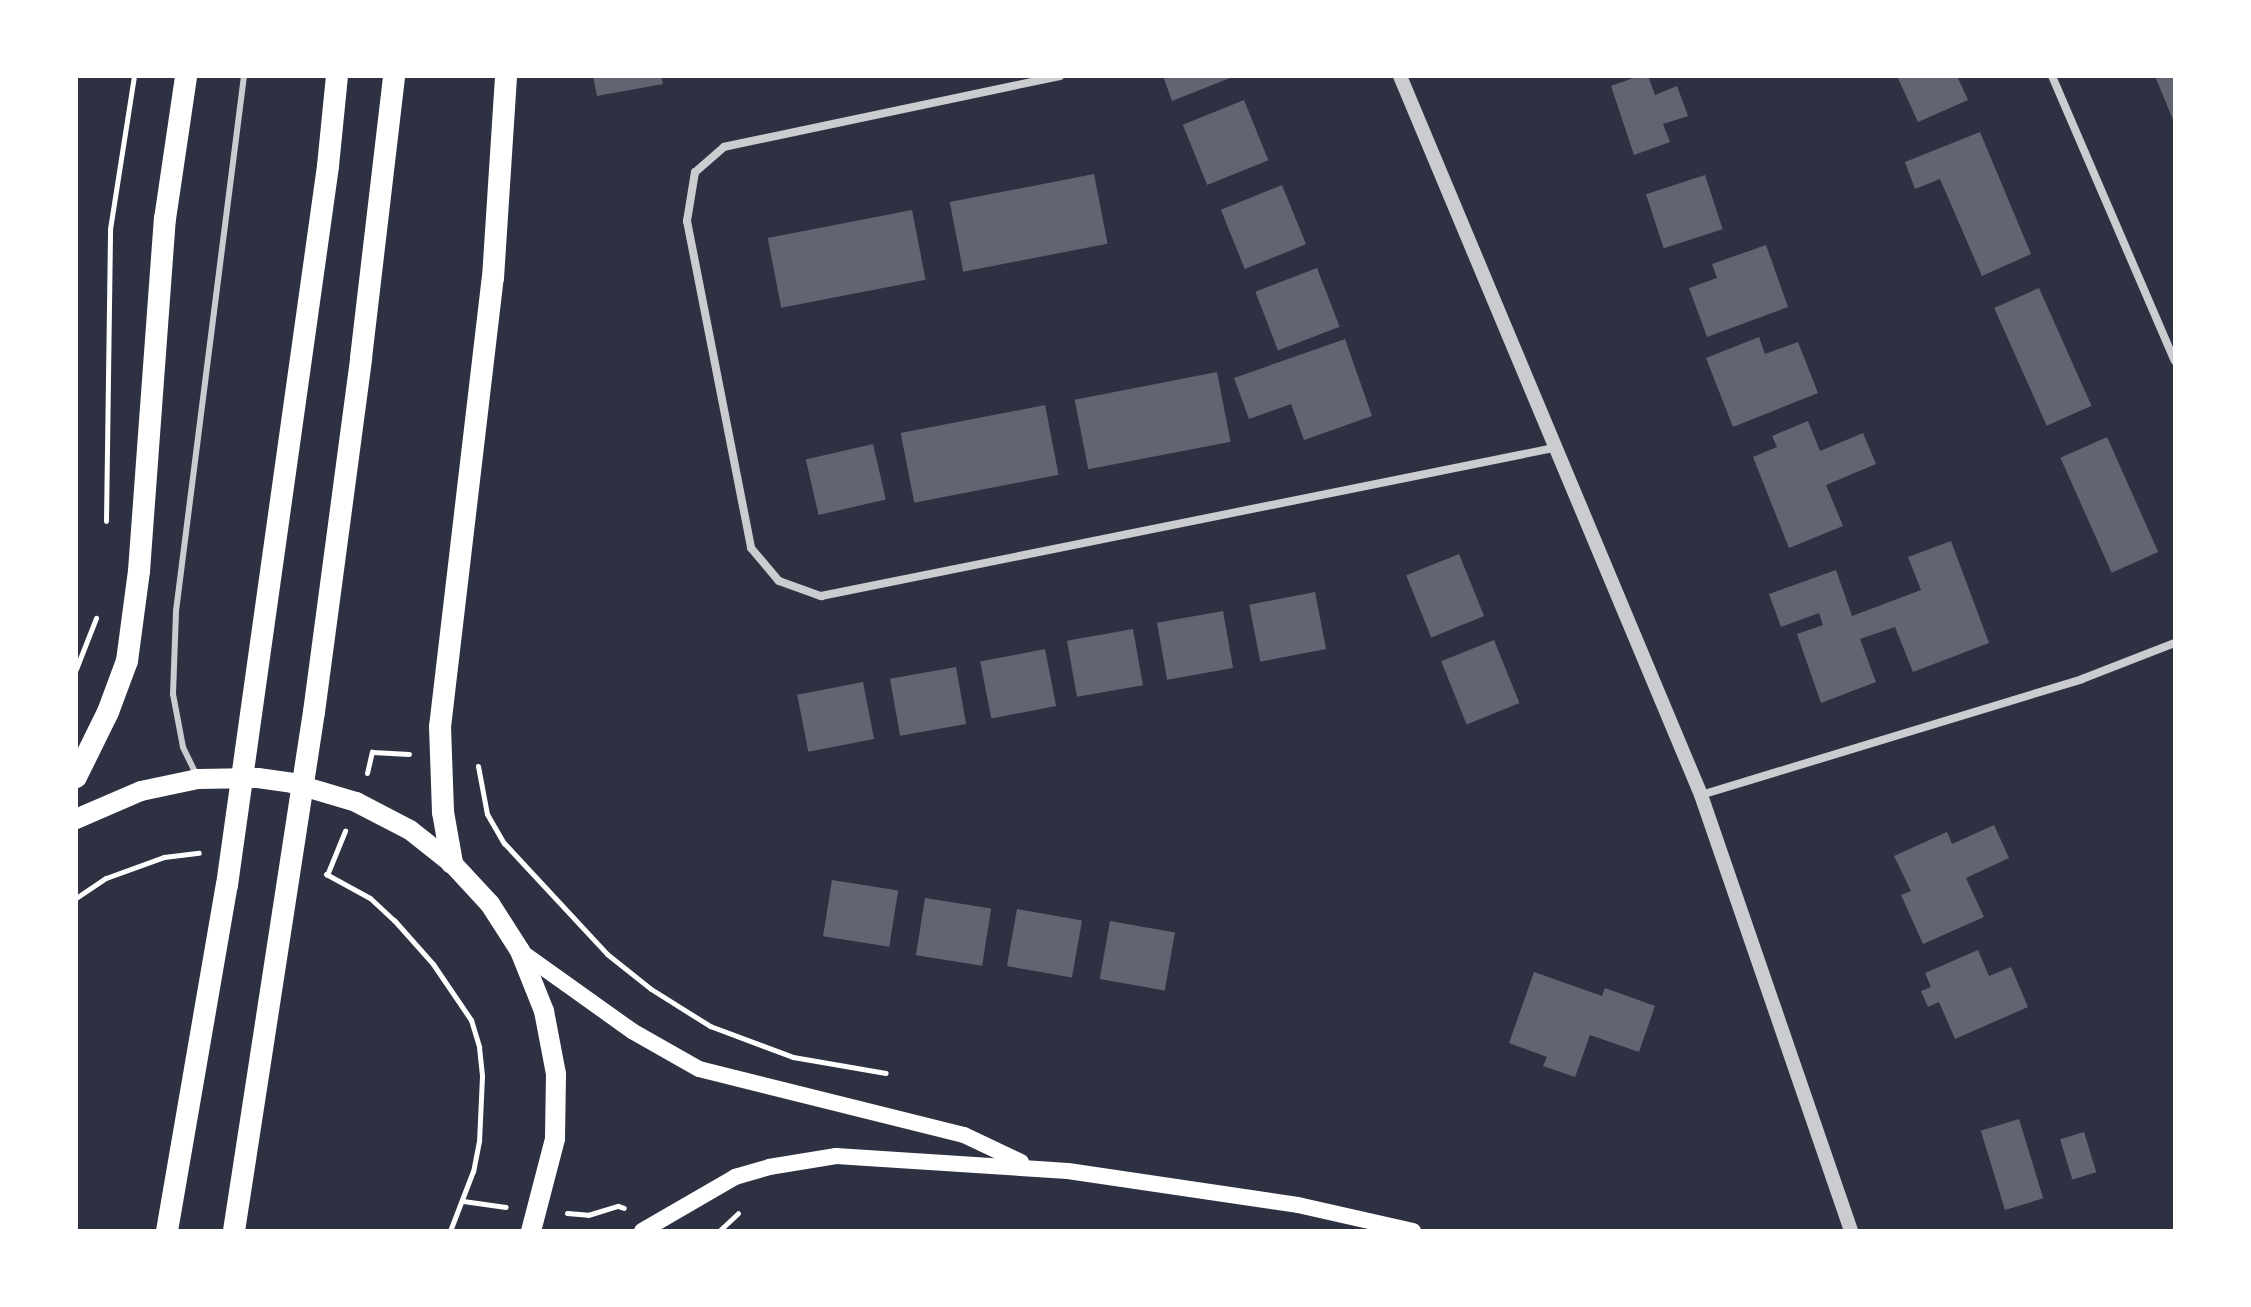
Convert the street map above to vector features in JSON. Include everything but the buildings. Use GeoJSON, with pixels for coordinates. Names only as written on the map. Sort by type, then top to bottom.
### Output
{"type":"FeatureCollection","features":[{"type":"Feature","properties":{"kind":"highway"},"geometry":{"type":"LineString","coordinates":[[76,777],[108,712],[127,661],[139,571],[165,219],[186,76]]}},
{"type":"Feature","properties":{"kind":"highway"},"geometry":{"type":"LineString","coordinates":[[167,1231],[227,885],[328,166],[337,76]]}},
{"type":"Feature","properties":{"kind":"highway"},"geometry":{"type":"LineString","coordinates":[[234,1231],[314,712],[361,358],[394,76]]}},
{"type":"Feature","properties":{"kind":"highway"},"geometry":{"type":"LineString","coordinates":[[452,863],[443,812],[440,727],[493,278],[506,76]]}},
{"type":"Feature","properties":{"kind":"main road"},"geometry":{"type":"LineString","coordinates":[[76,819],[141,791],[198,779],[258,778],[331,792],[410,830],[452,863],[490,904],[520,951],[544,1011],[556,1074],[555,1139],[531,1231]]}},
{"type":"Feature","properties":{"kind":"main road"},"geometry":{"type":"LineString","coordinates":[[520,951],[632,1031],[699,1069],[964,1135],[1030,1166]]}},
{"type":"Feature","properties":{"kind":"main road"},"geometry":{"type":"LineString","coordinates":[[642,1231],[735,1177],[802,1160],[836,1156],[1030,1166],[1298,1205],[1413,1231]]}},
{"type":"Feature","properties":{"kind":"street"},"geometry":{"type":"LineString","coordinates":[[1060,76],[724,147],[695,172],[687,221],[751,548],[779,581],[821,596],[1554,448]]}},
{"type":"Feature","properties":{"kind":"street"},"geometry":{"type":"LineString","coordinates":[[1400,76],[1701,795],[1851,1231]]}},
{"type":"Feature","properties":{"kind":"street"},"geometry":{"type":"LineString","coordinates":[[2052,76],[2175,361]]}},
{"type":"Feature","properties":{"kind":"street"},"geometry":{"type":"LineString","coordinates":[[1701,795],[2082,679],[2175,643]]}},
{"type":"Feature","properties":{"kind":"lane"},"geometry":{"type":"LineString","coordinates":[[198,779],[183,747],[173,694],[176,611],[244,76]]}},
{"type":"Feature","properties":{"kind":"path"},"geometry":{"type":"LineString","coordinates":[[106,524],[110,229],[134,76]]}},
{"type":"Feature","properties":{"kind":"path"},"geometry":{"type":"LineString","coordinates":[[76,669],[100,607]]}},
{"type":"Feature","properties":{"kind":"path"},"geometry":{"type":"LineString","coordinates":[[363,785],[372,752],[405,754]]}},
{"type":"Feature","properties":{"kind":"path"},"geometry":{"type":"LineString","coordinates":[[469,763],[478,766],[487,814],[504,843],[607,954],[651,989],[710,1026],[793,1057],[886,1073]]}},
{"type":"Feature","properties":{"kind":"path"},"geometry":{"type":"LineString","coordinates":[[76,898],[106,878],[164,857],[210,852]]}},
{"type":"Feature","properties":{"kind":"path"},"geometry":{"type":"LineString","coordinates":[[327,875],[332,863]]}},
{"type":"Feature","properties":{"kind":"path"},"geometry":{"type":"LineString","coordinates":[[314,869],[370,898],[394,920],[433,964],[471,1020],[479,1047],[482,1109],[473,1171],[450,1231]]}},
{"type":"Feature","properties":{"kind":"path"},"geometry":{"type":"LineString","coordinates":[[463,1201],[490,1205]]}},
{"type":"Feature","properties":{"kind":"path"},"geometry":{"type":"LineString","coordinates":[[588,1215],[618,1206],[631,1211]]}}]}
